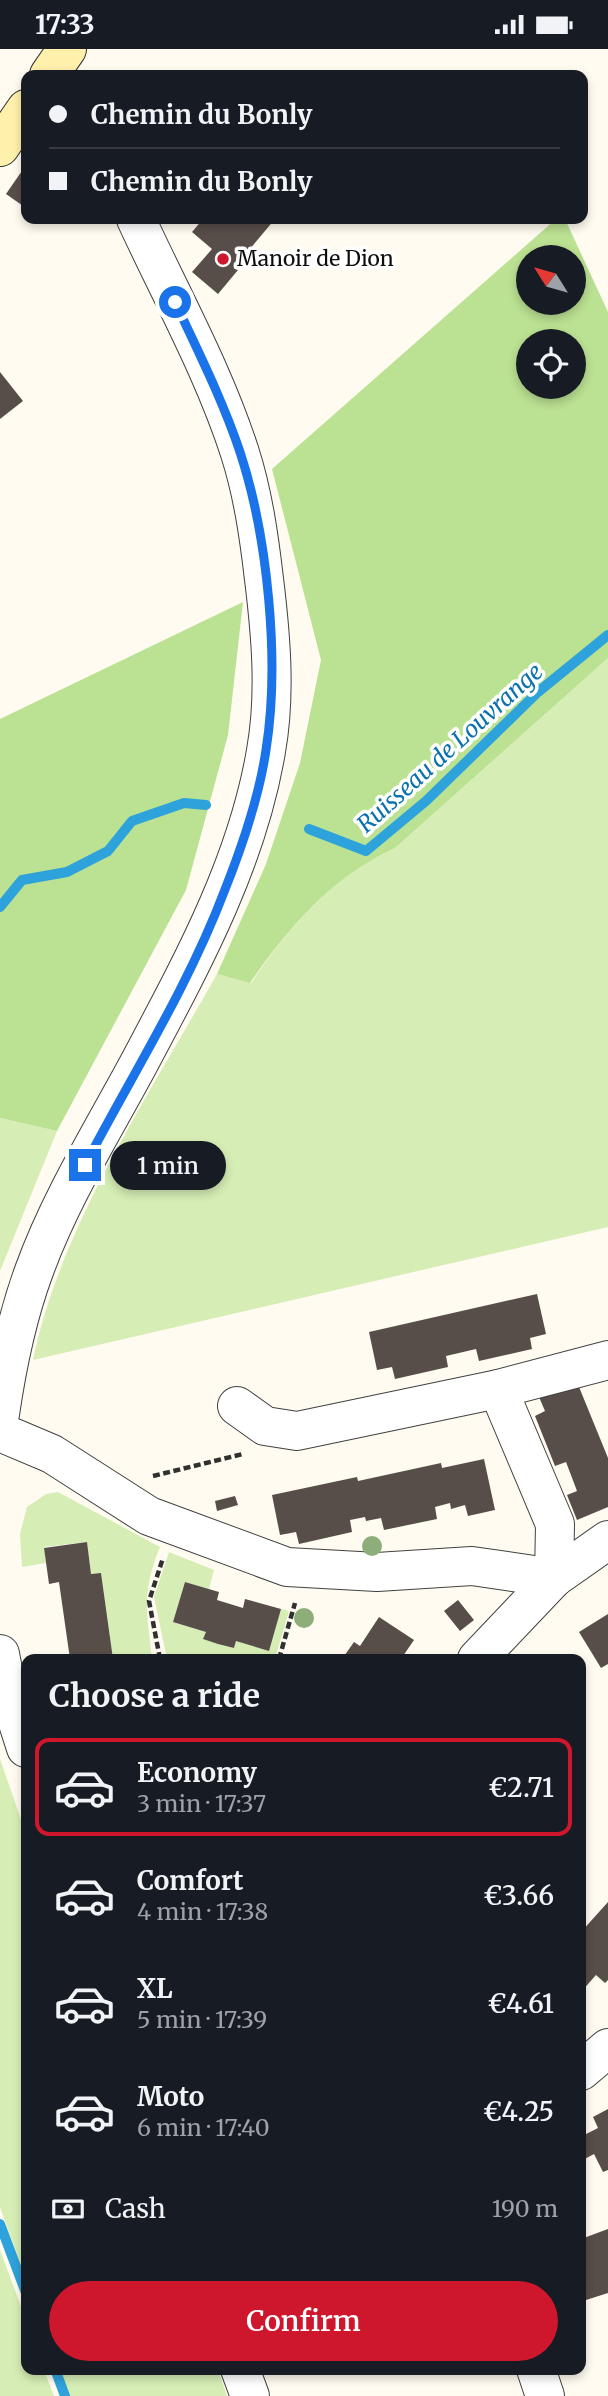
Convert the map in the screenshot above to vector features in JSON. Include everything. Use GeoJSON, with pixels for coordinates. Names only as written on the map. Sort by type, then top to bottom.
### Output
{"type":"FeatureCollection","features":[{"type":"Feature","properties":{"kind":"main road"},"geometry":{"type":"LineString","coordinates":[[52,70],[67,49]]}},
{"type":"Feature","properties":{"kind":"main road"},"geometry":{"type":"LineString","coordinates":[[0,148],[21,116]]}},
{"type":"Feature","properties":{"kind":"street"},"geometry":{"type":"LineString","coordinates":[[0,1414],[13,1341],[34,1270],[63,1206],[198,952],[246,834],[266,752],[272,694],[270,626],[257,518],[240,452],[205,367],[137,224]]}},
{"type":"Feature","properties":{"kind":"street"},"geometry":{"type":"LineString","coordinates":[[237,1406],[265,1426],[296,1431],[498,1389],[608,1360]]}},
{"type":"Feature","properties":{"kind":"street"},"geometry":{"type":"LineString","coordinates":[[498,1389],[555,1524],[554,1578]]}},
{"type":"Feature","properties":{"kind":"street"},"geometry":{"type":"LineString","coordinates":[[0,1432],[52,1454],[149,1516],[287,1567],[377,1572],[472,1566],[554,1578]]}},
{"type":"Feature","properties":{"kind":"street"},"geometry":{"type":"LineString","coordinates":[[482,1654],[554,1578],[608,1540]]}},
{"type":"Feature","properties":{"kind":"street"},"geometry":{"type":"LineString","coordinates":[[0,1654],[6,1686],[21,1732]]}},
{"type":"Feature","properties":{"kind":"street"},"geometry":{"type":"LineString","coordinates":[[586,2067],[608,2048]]}},
{"type":"Feature","properties":{"kind":"street"},"geometry":{"type":"LineString","coordinates":[[242,2375],[250,2396]]}},
{"type":"Feature","properties":{"kind":"street"},"geometry":{"type":"LineString","coordinates":[[538,2375],[545,2396]]}},
{"type":"Feature","properties":{"kind":"path"},"geometry":{"type":"LineString","coordinates":[[105,1487],[263,1449],[296,1431]]}},
{"type":"Feature","properties":{"kind":"path"},"geometry":{"type":"LineString","coordinates":[[159,1654],[149,1601],[174,1525]]}},
{"type":"Feature","properties":{"kind":"path"},"geometry":{"type":"LineString","coordinates":[[280,1654],[304,1568]]}},
{"type":"Feature","properties":{"kind":"green space"},"geometry":{"type":"Polygon","coordinates":[[[550,224],[567,224],[577,245],[526,245],[550,224]]]}},
{"type":"Feature","properties":{"kind":"green space"},"geometry":{"type":"Polygon","coordinates":[[[516,254],[516,315],[586,315],[586,264],[608,312],[608,658],[395,848],[373,859],[332,888],[296,924],[250,983],[217,974],[266,864],[300,763],[321,660],[272,469],[516,254]]]}},
{"type":"Feature","properties":{"kind":"green space"},"geometry":{"type":"Polygon","coordinates":[[[243,602],[228,735],[186,890],[57,1131],[0,1118],[0,719],[243,602]]]}},
{"type":"Feature","properties":{"kind":"green space"},"geometry":{"type":"Polygon","coordinates":[[[608,658],[608,1227],[33,1360],[46,1310],[86,1211],[110,1161],[217,974],[251,983],[296,924],[332,888],[373,859],[395,848],[608,658]]]}},
{"type":"Feature","properties":{"kind":"green space"},"geometry":{"type":"Polygon","coordinates":[[[0,1118],[57,1131],[0,1271],[0,1118]]]}},
{"type":"Feature","properties":{"kind":"green space"},"geometry":{"type":"Polygon","coordinates":[[[58,1492],[160,1547],[148,1590],[147,1615],[151,1654],[112,1654],[101,1573],[91,1574],[87,1542],[44,1547],[46,1563],[22,1567],[20,1534],[27,1507],[46,1494],[58,1492]]]}},
{"type":"Feature","properties":{"kind":"green space"},"geometry":{"type":"Polygon","coordinates":[[[169,1552],[214,1570],[209,1589],[185,1582],[173,1622],[206,1632],[204,1639],[234,1648],[236,1641],[281,1609],[289,1611],[276,1654],[166,1654],[154,1597],[169,1552]]]}},
{"type":"Feature","properties":{"kind":"green space"},"geometry":{"type":"Polygon","coordinates":[[[0,1759],[21,1820],[21,2265],[0,2207],[0,1759]]]}},
{"type":"Feature","properties":{"kind":"green space"},"geometry":{"type":"Polygon","coordinates":[[[0,2250],[21,2307],[21,2375],[46,2375],[54,2396],[0,2396],[0,2250]]]}},
{"type":"Feature","properties":{"kind":"green space"},"geometry":{"type":"Polygon","coordinates":[[[61,2375],[220,2375],[227,2396],[69,2396],[61,2375]]]}},
{"type":"Feature","properties":{"kind":"building"},"geometry":{"type":"Polygon","coordinates":[[[21,172],[21,204],[6,194],[21,172]]]}},
{"type":"Feature","properties":{"kind":"building","name":"Manoir de Dion"},"geometry":{"type":"Polygon","coordinates":[[[199,224],[271,224],[234,268],[238,270],[218,294],[192,272],[212,249],[192,232],[199,224]]]}},
{"type":"Feature","properties":{"kind":"building"},"geometry":{"type":"Polygon","coordinates":[[[0,372],[23,401],[0,419],[0,372]]]}},
{"type":"Feature","properties":{"kind":"building"},"geometry":{"type":"Polygon","coordinates":[[[537,1294],[546,1334],[530,1338],[532,1349],[479,1361],[476,1349],[446,1356],[448,1367],[395,1379],[392,1367],[377,1370],[369,1332],[537,1294]]]}},
{"type":"Feature","properties":{"kind":"building"},"geometry":{"type":"Polygon","coordinates":[[[577,1382],[608,1458],[608,1507],[577,1520],[567,1495],[577,1491],[566,1462],[555,1466],[535,1416],[545,1411],[539,1397],[577,1382]]]}},
{"type":"Feature","properties":{"kind":"building"},"geometry":{"type":"Polygon","coordinates":[[[484,1459],[495,1510],[468,1516],[465,1505],[451,1509],[450,1503],[435,1507],[437,1519],[384,1530],[381,1518],[366,1521],[365,1517],[350,1520],[352,1532],[299,1544],[296,1532],[280,1535],[272,1495],[357,1477],[358,1481],[441,1463],[442,1468],[484,1459]]]}},
{"type":"Feature","properties":{"kind":"building"},"geometry":{"type":"Polygon","coordinates":[[[235,1496],[238,1505],[217,1511],[215,1501],[235,1496]]]}},
{"type":"Feature","properties":{"kind":"building"},"geometry":{"type":"Polygon","coordinates":[[[87,1542],[91,1574],[101,1573],[112,1654],[69,1654],[59,1582],[49,1584],[44,1548],[87,1542]]]}},
{"type":"Feature","properties":{"kind":"building"},"geometry":{"type":"Polygon","coordinates":[[[185,1582],[219,1592],[217,1600],[243,1608],[245,1599],[281,1609],[269,1651],[236,1641],[234,1648],[218,1644],[203,1639],[206,1632],[173,1622],[185,1582]]]}},
{"type":"Feature","properties":{"kind":"building"},"geometry":{"type":"Polygon","coordinates":[[[458,1600],[474,1620],[460,1631],[444,1611],[458,1600]]]}},
{"type":"Feature","properties":{"kind":"building"},"geometry":{"type":"Polygon","coordinates":[[[608,1614],[608,1664],[601,1668],[579,1632],[608,1614]]]}},
{"type":"Feature","properties":{"kind":"building"},"geometry":{"type":"Polygon","coordinates":[[[379,1617],[414,1640],[404,1654],[346,1654],[354,1642],[360,1646],[379,1617]]]}},
{"type":"Feature","properties":{"kind":"building"},"geometry":{"type":"Polygon","coordinates":[[[608,1902],[608,1980],[605,1983],[596,1975],[586,1986],[586,1926],[608,1902]]]}},
{"type":"Feature","properties":{"kind":"building"},"geometry":{"type":"Polygon","coordinates":[[[608,2109],[608,2170],[603,2172],[594,2154],[586,2158],[586,2134],[598,2128],[593,2117],[608,2109]]]}},
{"type":"Feature","properties":{"kind":"building"},"geometry":{"type":"Polygon","coordinates":[[[608,2229],[608,2293],[586,2300],[586,2237],[608,2229]]]}},
{"type":"Feature","properties":{"kind":"waterway","name":"Ruisseau de Louvrange"},"geometry":{"type":"LineString","coordinates":[[309,829],[366,851],[426,801],[538,692],[608,635]]}},
{"type":"Feature","properties":{"kind":"waterway","name":"Ruisseau de Louvrange"},"geometry":{"type":"LineString","coordinates":[[0,907],[22,880],[67,872],[108,851],[132,821],[184,803],[206,805]]}},
{"type":"Feature","properties":{"kind":"waterway","name":"Ruisseau de Louvrange"},"geometry":{"type":"LineString","coordinates":[[0,2224],[21,2280]]}},
{"type":"Feature","properties":{"kind":"waterway","name":"Ruisseau de Louvrange"},"geometry":{"type":"LineString","coordinates":[[57,2375],[65,2396]]}},
{"type":"Feature","properties":{"kind":"place","name":"Manoir de Dion"},"geometry":{"type":"Point","coordinates":[223,259]}},
{"type":"Feature","properties":{"kind":"route"},"geometry":{"type":"LineString","coordinates":[[85,1165],[198,952],[224,894],[246,834],[266,752],[272,694],[270,626],[257,518],[240,452],[175,302]]}}]}
